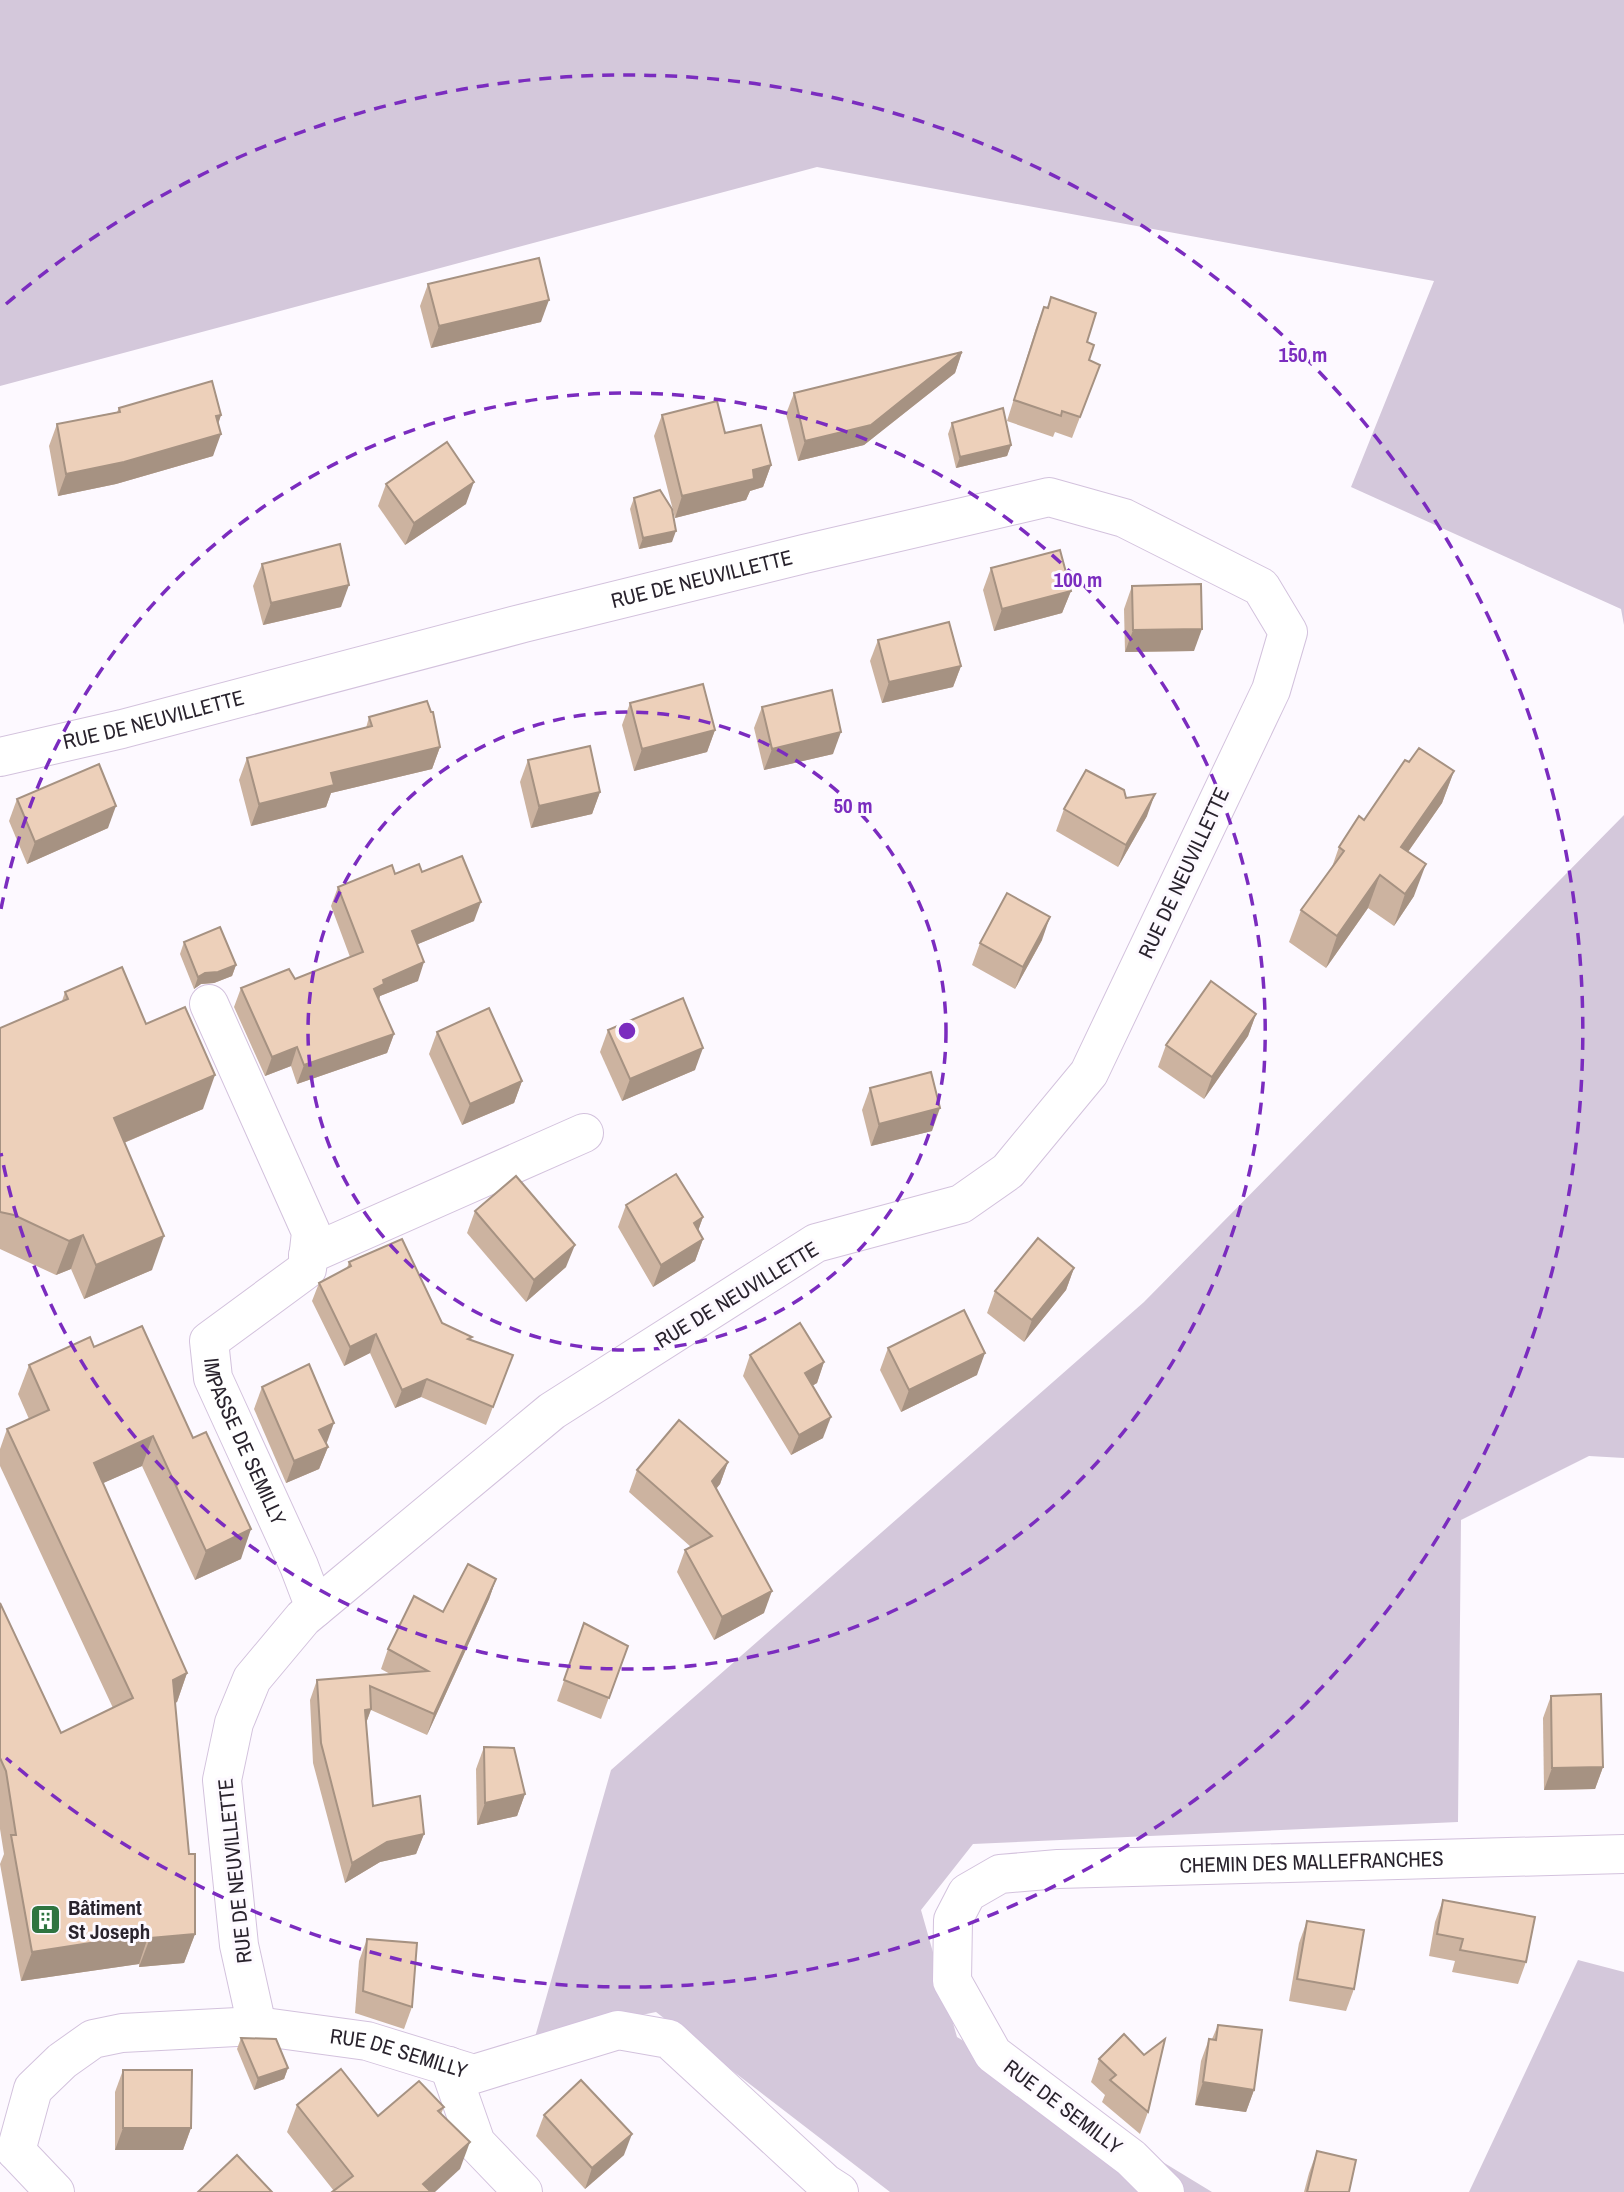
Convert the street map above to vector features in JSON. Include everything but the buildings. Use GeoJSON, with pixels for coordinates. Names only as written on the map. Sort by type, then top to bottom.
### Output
{"type":"FeatureCollection","features":[{"type":"Feature","properties":{"kind":"street","name":"RUE DE NEUVILLETTE"},"geometry":{"type":"LineString","coordinates":[[0,757],[122,729],[524,623],[790,557],[1049,497],[1124,517],[1261,587],[1288,632],[1271,690],[1089,1073],[1008,1171],[961,1204],[816,1243],[552,1411],[303,1618],[252,1679],[234,1723],[222,1780],[239,1945],[257,2026]]}},
{"type":"Feature","properties":{"kind":"street"},"geometry":{"type":"LineString","coordinates":[[209,1004],[311,1233],[308,1255]]}},
{"type":"Feature","properties":{"kind":"street"},"geometry":{"type":"LineString","coordinates":[[308,1255],[584,1133]]}},
{"type":"Feature","properties":{"kind":"street","name":"IMPASSE DE SEMILLY"},"geometry":{"type":"LineString","coordinates":[[308,1255],[307,1269],[209,1341],[213,1378],[299,1566],[315,1608]]}},
{"type":"Feature","properties":{"kind":"street","name":"CHEMIN DES MALLEFRANCHES"},"geometry":{"type":"LineString","coordinates":[[1000,1874],[1058,1869],[1624,1854]]}},
{"type":"Feature","properties":{"kind":"street","name":"RUE DE SEMILLY"},"geometry":{"type":"LineString","coordinates":[[1000,1874],[967,1893],[953,1920],[952,1981],[993,2054],[1131,2158],[1165,2192]]}},
{"type":"Feature","properties":{"kind":"street","name":"RUE DE SEMILLY"},"geometry":{"type":"LineString","coordinates":[[8,2151],[33,2089],[62,2061],[93,2039],[122,2033],[257,2026],[367,2041],[474,2074],[618,2030],[669,2039],[825,2183],[839,2192]]}},
{"type":"Feature","properties":{"kind":"street"},"geometry":{"type":"LineString","coordinates":[[449,2066],[476,2143],[523,2192]]}},
{"type":"Feature","properties":{"kind":"street"},"geometry":{"type":"LineString","coordinates":[[8,2151],[55,2192]]}},
{"type":"Feature","properties":{"kind":"shaded area"},"geometry":{"type":"Polygon","coordinates":[[[0,0],[1624,0],[1624,625],[1621,609],[1351,487],[1434,281],[817,167],[0,386],[0,0]]]}},
{"type":"Feature","properties":{"kind":"shaded area"},"geometry":{"type":"Polygon","coordinates":[[[1624,815],[1624,1458],[1589,1456],[1461,1520],[1458,1822],[973,1844],[921,1910],[957,2037],[1212,2192],[890,2192],[656,2012],[535,2037],[611,1770],[1144,1302],[1624,815]]]}},
{"type":"Feature","properties":{"kind":"shaded area"},"geometry":{"type":"Polygon","coordinates":[[[1578,1960],[1624,1972],[1624,2192],[1469,2192],[1578,1960]]]}},
{"type":"Feature","properties":{"kind":"place","name":"Bâtiment St Joseph"},"geometry":{"type":"Point","coordinates":[45,1920]}}]}
